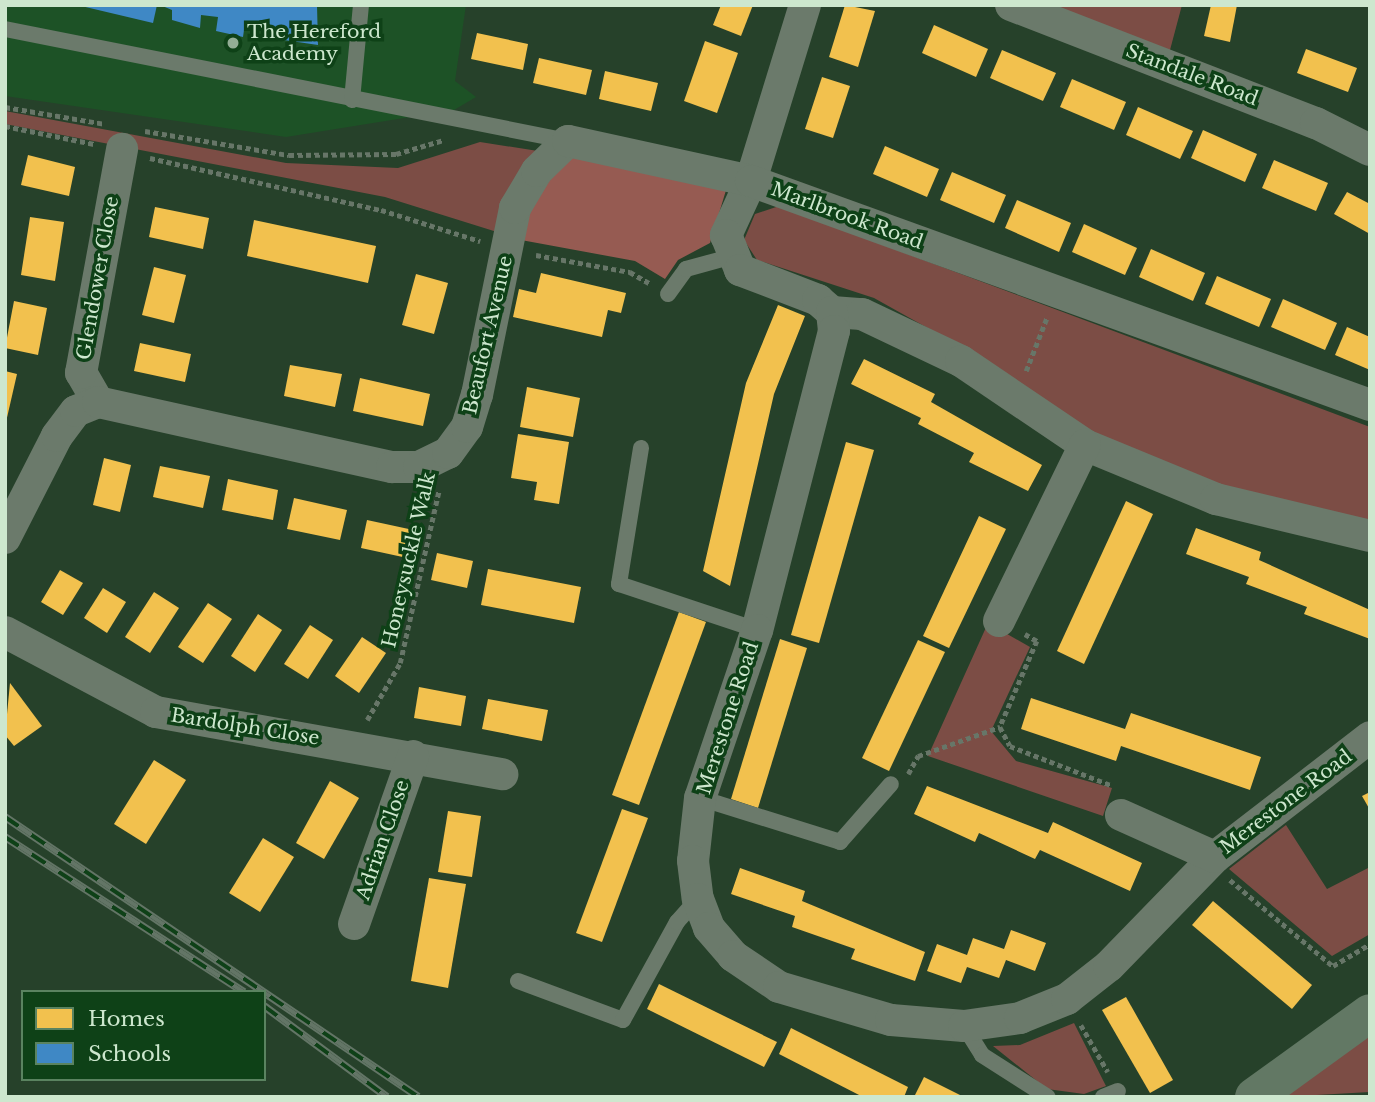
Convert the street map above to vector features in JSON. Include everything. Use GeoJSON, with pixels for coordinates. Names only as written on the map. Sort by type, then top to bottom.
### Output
{"type":"FeatureCollection","features":[{"type":"Feature","properties":{"kind":"highway"},"geometry":{"type":"LineString","coordinates":[[1254,1097],[1370,1013]]}},
{"type":"Feature","properties":{"kind":"street"},"geometry":{"type":"LineString","coordinates":[[568,141],[751,181],[805,5]]}},
{"type":"Feature","properties":{"kind":"street","name":"Standale Road"},"geometry":{"type":"LineString","coordinates":[[1012,5],[1047,12],[1316,123],[1370,150]]}},
{"type":"Feature","properties":{"kind":"street","name":"Glendower Close"},"geometry":{"type":"LineString","coordinates":[[98,402],[80,373],[125,135]]}},
{"type":"Feature","properties":{"kind":"street","name":"Beaufort Avenue"},"geometry":{"type":"LineString","coordinates":[[448,453],[477,395],[515,208],[537,171],[568,141]]}},
{"type":"Feature","properties":{"kind":"street","name":"Marlbrook Road"},"geometry":{"type":"LineString","coordinates":[[730,257],[726,235],[751,181],[1055,294],[1370,405]]}},
{"type":"Feature","properties":{"kind":"street"},"geometry":{"type":"LineString","coordinates":[[730,257],[749,275],[818,300],[832,312],[874,320],[961,361],[1085,445],[1216,499],[1370,536]]}},
{"type":"Feature","properties":{"kind":"street","name":"Merestone Road"},"geometry":{"type":"LineString","coordinates":[[832,312],[834,331],[757,630],[700,799],[693,861],[698,899],[709,928],[733,956],[779,987],[891,1020],[964,1026],[1020,1018],[1067,999],[1109,966],[1215,857],[1370,737]]}},
{"type":"Feature","properties":{"kind":"street"},"geometry":{"type":"LineString","coordinates":[[5,538],[57,436],[76,411],[98,402],[392,467],[419,467],[448,453]]}},
{"type":"Feature","properties":{"kind":"street"},"geometry":{"type":"LineString","coordinates":[[999,621],[1085,445]]}},
{"type":"Feature","properties":{"kind":"street","name":"Bardolph Close"},"geometry":{"type":"LineString","coordinates":[[5,632],[156,712],[502,774]]}},
{"type":"Feature","properties":{"kind":"street","name":"Adrian Close"},"geometry":{"type":"LineString","coordinates":[[354,924],[413,756]]}},
{"type":"Feature","properties":{"kind":"street"},"geometry":{"type":"LineString","coordinates":[[1121,815],[1215,857]]}},
{"type":"Feature","properties":{"kind":"lane"},"geometry":{"type":"LineString","coordinates":[[352,100],[361,5]]}},
{"type":"Feature","properties":{"kind":"lane"},"geometry":{"type":"LineString","coordinates":[[5,29],[568,141]]}},
{"type":"Feature","properties":{"kind":"lane"},"geometry":{"type":"LineString","coordinates":[[668,294],[686,269],[730,257]]}},
{"type":"Feature","properties":{"kind":"lane"},"geometry":{"type":"LineString","coordinates":[[641,448],[619,584],[757,630]]}},
{"type":"Feature","properties":{"kind":"lane"},"geometry":{"type":"LineString","coordinates":[[700,799],[840,842],[891,784]]}},
{"type":"Feature","properties":{"kind":"lane"},"geometry":{"type":"LineString","coordinates":[[519,981],[623,1020],[677,922],[698,899]]}},
{"type":"Feature","properties":{"kind":"lane"},"geometry":{"type":"LineString","coordinates":[[964,1026],[982,1055],[1048,1097]]}},
{"type":"Feature","properties":{"kind":"path"},"geometry":{"type":"LineString","coordinates":[[5,107],[125,135],[197,172],[381,210],[508,250],[630,272],[668,294]]}},
{"type":"Feature","properties":{"kind":"path"},"geometry":{"type":"LineString","coordinates":[[5,126],[125,135],[289,155],[396,154],[455,136]]}},
{"type":"Feature","properties":{"kind":"path"},"geometry":{"type":"LineString","coordinates":[[1015,397],[1055,294]]}},
{"type":"Feature","properties":{"kind":"path","name":"Honeysuckle Walk"},"geometry":{"type":"LineString","coordinates":[[352,745],[400,663],[448,453]]}},
{"type":"Feature","properties":{"kind":"path"},"geometry":{"type":"LineString","coordinates":[[891,784],[901,786],[918,757],[1000,727],[1037,641],[999,621]]}},
{"type":"Feature","properties":{"kind":"path"},"geometry":{"type":"LineString","coordinates":[[1000,727],[1010,746],[1114,786],[1121,815]]}},
{"type":"Feature","properties":{"kind":"path"},"geometry":{"type":"LineString","coordinates":[[1215,857],[1222,874],[1333,966],[1370,944]]}},
{"type":"Feature","properties":{"kind":"path"},"geometry":{"type":"LineString","coordinates":[[1067,999],[1111,1094]]}},
{"type":"Feature","properties":{"kind":"shaded area","name":"The Hereford Academy"},"geometry":{"type":"Polygon","coordinates":[[[5,5],[466,5],[455,81],[476,97],[454,110],[286,137],[5,96],[5,5]]]}},
{"type":"Feature","properties":{"kind":"shaded area"},"geometry":{"type":"Polygon","coordinates":[[[1049,5],[1182,5],[1166,65],[1049,5]]]}},
{"type":"Feature","properties":{"kind":"shaded area"},"geometry":{"type":"Polygon","coordinates":[[[5,111],[286,163],[398,168],[480,142],[538,151],[497,232],[385,197],[5,124],[5,111]]]}},
{"type":"Feature","properties":{"kind":"shaded area"},"geometry":{"type":"Polygon","coordinates":[[[572,153],[727,187],[710,243],[678,260],[665,279],[635,261],[521,240],[526,212],[546,179],[572,153]]]}},
{"type":"Feature","properties":{"kind":"shaded area"},"geometry":{"type":"Polygon","coordinates":[[[779,206],[1370,427],[1370,524],[1222,487],[1091,435],[967,350],[874,298],[757,260],[744,240],[755,214],[779,206]]]}},
{"type":"Feature","properties":{"kind":"shaded area"},"geometry":{"type":"Polygon","coordinates":[[[988,623],[1030,647],[991,731],[1016,761],[1112,788],[1103,816],[928,756],[988,623]]]}},
{"type":"Feature","properties":{"kind":"shaded area"},"geometry":{"type":"Polygon","coordinates":[[[1286,825],[1327,889],[1370,867],[1370,934],[1332,956],[1229,869],[1286,825]]]}},
{"type":"Feature","properties":{"kind":"shaded area"},"geometry":{"type":"Polygon","coordinates":[[[1074,1023],[1106,1086],[1084,1094],[1047,1089],[993,1046],[1020,1045],[1074,1023]]]}},
{"type":"Feature","properties":{"kind":"shaded area"},"geometry":{"type":"Polygon","coordinates":[[[1370,1032],[1370,1092],[1281,1097],[1370,1032]]]}},
{"type":"Feature","properties":{"kind":"building: Homes"},"geometry":{"type":"Polygon","coordinates":[[[721,5],[753,5],[741,36],[713,25],[721,5]]]}},
{"type":"Feature","properties":{"kind":"building: Homes"},"geometry":{"type":"Polygon","coordinates":[[[845,5],[875,11],[858,67],[829,57],[845,5]]]}},
{"type":"Feature","properties":{"kind":"building: Homes"},"geometry":{"type":"Polygon","coordinates":[[[1211,5],[1237,5],[1230,42],[1204,36],[1211,5]]]}},
{"type":"Feature","properties":{"kind":"building: Homes"},"geometry":{"type":"Polygon","coordinates":[[[934,25],[988,49],[976,77],[922,53],[934,25]]]}},
{"type":"Feature","properties":{"kind":"building: Homes"},"geometry":{"type":"Polygon","coordinates":[[[477,33],[528,44],[523,70],[471,59],[477,33]]]}},
{"type":"Feature","properties":{"kind":"building: Homes"},"geometry":{"type":"Polygon","coordinates":[[[705,41],[738,53],[717,113],[684,101],[705,41]]]}},
{"type":"Feature","properties":{"kind":"building: Homes"},"geometry":{"type":"Polygon","coordinates":[[[1306,49],[1357,68],[1348,92],[1297,73],[1306,49]]]}},
{"type":"Feature","properties":{"kind":"building: Homes"},"geometry":{"type":"Polygon","coordinates":[[[1002,50],[1056,73],[1043,101],[990,78],[1002,50]]]}},
{"type":"Feature","properties":{"kind":"building: Homes"},"geometry":{"type":"Polygon","coordinates":[[[539,58],[592,70],[586,95],[533,83],[539,58]]]}},
{"type":"Feature","properties":{"kind":"building: Homes"},"geometry":{"type":"Polygon","coordinates":[[[605,71],[658,83],[651,111],[599,99],[605,71]]]}},
{"type":"Feature","properties":{"kind":"building: Homes"},"geometry":{"type":"Polygon","coordinates":[[[822,77],[850,86],[833,138],[805,129],[822,77]]]}},
{"type":"Feature","properties":{"kind":"building: Homes"},"geometry":{"type":"Polygon","coordinates":[[[1072,79],[1126,102],[1114,130],[1060,107],[1072,79]]]}},
{"type":"Feature","properties":{"kind":"building: Homes"},"geometry":{"type":"Polygon","coordinates":[[[1138,107],[1193,131],[1180,159],[1126,135],[1138,107]]]}},
{"type":"Feature","properties":{"kind":"building: Homes"},"geometry":{"type":"Polygon","coordinates":[[[1203,130],[1257,154],[1245,182],[1191,158],[1203,130]]]}},
{"type":"Feature","properties":{"kind":"building: Homes"},"geometry":{"type":"Polygon","coordinates":[[[885,146],[939,169],[927,197],[873,174],[885,146]]]}},
{"type":"Feature","properties":{"kind":"building: Homes"},"geometry":{"type":"Polygon","coordinates":[[[28,155],[75,167],[69,196],[21,185],[28,155]]]}},
{"type":"Feature","properties":{"kind":"building: Homes"},"geometry":{"type":"Polygon","coordinates":[[[1274,160],[1328,183],[1316,211],[1262,188],[1274,160]]]}},
{"type":"Feature","properties":{"kind":"building: Homes"},"geometry":{"type":"Polygon","coordinates":[[[952,172],[1006,195],[994,223],[940,200],[952,172]]]}},
{"type":"Feature","properties":{"kind":"building: Homes"},"geometry":{"type":"Polygon","coordinates":[[[1347,192],[1370,204],[1370,234],[1334,214],[1347,192]]]}},
{"type":"Feature","properties":{"kind":"building: Homes"},"geometry":{"type":"Polygon","coordinates":[[[1017,200],[1071,223],[1059,252],[1005,228],[1017,200]]]}},
{"type":"Feature","properties":{"kind":"building: Homes"},"geometry":{"type":"Polygon","coordinates":[[[155,207],[209,218],[203,249],[149,237],[155,207]]]}},
{"type":"Feature","properties":{"kind":"building: Homes"},"geometry":{"type":"Polygon","coordinates":[[[30,217],[64,222],[55,281],[21,275],[30,217]]]}},
{"type":"Feature","properties":{"kind":"building: Homes"},"geometry":{"type":"Polygon","coordinates":[[[254,220],[376,246],[368,283],[247,256],[254,220]]]}},
{"type":"Feature","properties":{"kind":"building: Homes"},"geometry":{"type":"Polygon","coordinates":[[[1084,224],[1137,248],[1125,275],[1072,252],[1084,224]]]}},
{"type":"Feature","properties":{"kind":"building: Homes"},"geometry":{"type":"Polygon","coordinates":[[[1151,249],[1205,273],[1193,301],[1139,277],[1151,249]]]}},
{"type":"Feature","properties":{"kind":"building: Homes"},"geometry":{"type":"Polygon","coordinates":[[[154,267],[186,275],[174,323],[142,315],[154,267]]]}},
{"type":"Feature","properties":{"kind":"building: Homes"},"geometry":{"type":"Polygon","coordinates":[[[541,273],[626,293],[621,313],[608,310],[602,337],[513,317],[519,289],[536,293],[541,273]]]}},
{"type":"Feature","properties":{"kind":"building: Homes"},"geometry":{"type":"Polygon","coordinates":[[[416,274],[448,283],[434,334],[402,325],[416,274]]]}},
{"type":"Feature","properties":{"kind":"building: Homes"},"geometry":{"type":"Polygon","coordinates":[[[1217,276],[1271,299],[1259,327],[1205,304],[1217,276]]]}},
{"type":"Feature","properties":{"kind":"building: Homes"},"geometry":{"type":"Polygon","coordinates":[[[1283,299],[1337,323],[1325,350],[1271,327],[1283,299]]]}},
{"type":"Feature","properties":{"kind":"building: Homes"},"geometry":{"type":"Polygon","coordinates":[[[14,301],[47,308],[38,355],[5,348],[14,301]]]}},
{"type":"Feature","properties":{"kind":"building: Homes"},"geometry":{"type":"Polygon","coordinates":[[[778,305],[805,316],[774,394],[730,586],[703,571],[746,383],[778,305]]]}},
{"type":"Feature","properties":{"kind":"building: Homes"},"geometry":{"type":"Polygon","coordinates":[[[1347,327],[1370,337],[1370,370],[1335,355],[1347,327]]]}},
{"type":"Feature","properties":{"kind":"building: Homes"},"geometry":{"type":"Polygon","coordinates":[[[140,343],[191,354],[185,382],[134,371],[140,343]]]}},
{"type":"Feature","properties":{"kind":"building: Homes"},"geometry":{"type":"Polygon","coordinates":[[[864,359],[935,394],[931,402],[1042,465],[1028,491],[969,462],[974,453],[918,424],[921,418],[851,384],[864,359]]]}},
{"type":"Feature","properties":{"kind":"building: Homes"},"geometry":{"type":"Polygon","coordinates":[[[290,365],[342,374],[335,407],[284,396],[290,365]]]}},
{"type":"Feature","properties":{"kind":"building: Homes"},"geometry":{"type":"Polygon","coordinates":[[[5,371],[17,374],[6,422],[5,422],[5,371]]]}},
{"type":"Feature","properties":{"kind":"building: Homes"},"geometry":{"type":"Polygon","coordinates":[[[360,378],[430,394],[423,426],[353,411],[360,378]]]}},
{"type":"Feature","properties":{"kind":"building: Homes"},"geometry":{"type":"Polygon","coordinates":[[[527,387],[580,398],[573,437],[520,427],[527,387]]]}},
{"type":"Feature","properties":{"kind":"building: Homes"},"geometry":{"type":"Polygon","coordinates":[[[518,434],[569,442],[559,504],[534,500],[537,482],[511,478],[518,434]]]}},
{"type":"Feature","properties":{"kind":"building: Homes"},"geometry":{"type":"Polygon","coordinates":[[[846,442],[874,450],[819,643],[791,635],[846,442]]]}},
{"type":"Feature","properties":{"kind":"building: Homes"},"geometry":{"type":"Polygon","coordinates":[[[104,458],[131,465],[120,512],[93,505],[104,458]]]}},
{"type":"Feature","properties":{"kind":"building: Homes"},"geometry":{"type":"Polygon","coordinates":[[[160,466],[210,476],[203,508],[153,497],[160,466]]]}},
{"type":"Feature","properties":{"kind":"building: Homes"},"geometry":{"type":"Polygon","coordinates":[[[228,479],[278,490],[273,520],[222,510],[228,479]]]}},
{"type":"Feature","properties":{"kind":"building: Homes"},"geometry":{"type":"Polygon","coordinates":[[[294,498],[347,510],[340,540],[287,529],[294,498]]]}},
{"type":"Feature","properties":{"kind":"building: Homes"},"geometry":{"type":"Polygon","coordinates":[[[1126,501],[1153,514],[1084,664],[1057,651],[1126,501]]]}},
{"type":"Feature","properties":{"kind":"building: Homes"},"geometry":{"type":"Polygon","coordinates":[[[979,516],[1006,529],[949,648],[923,636],[979,516]]]}},
{"type":"Feature","properties":{"kind":"building: Homes"},"geometry":{"type":"Polygon","coordinates":[[[367,520],[418,531],[412,559],[361,548],[367,520]]]}},
{"type":"Feature","properties":{"kind":"building: Homes"},"geometry":{"type":"Polygon","coordinates":[[[1196,528],[1261,552],[1259,560],[1370,610],[1370,639],[1304,614],[1307,607],[1246,584],[1249,577],[1186,554],[1196,528]]]}},
{"type":"Feature","properties":{"kind":"building: Homes"},"geometry":{"type":"Polygon","coordinates":[[[437,553],[473,561],[467,588],[431,580],[437,553]]]}},
{"type":"Feature","properties":{"kind":"building: Homes"},"geometry":{"type":"Polygon","coordinates":[[[488,569],[581,587],[574,623],[481,605],[488,569]]]}},
{"type":"Feature","properties":{"kind":"building: Homes"},"geometry":{"type":"Polygon","coordinates":[[[60,570],[83,583],[63,615],[41,602],[60,570]]]}},
{"type":"Feature","properties":{"kind":"building: Homes"},"geometry":{"type":"Polygon","coordinates":[[[103,588],[126,602],[107,633],[84,618],[103,588]]]}},
{"type":"Feature","properties":{"kind":"building: Homes"},"geometry":{"type":"Polygon","coordinates":[[[154,592],[179,608],[150,653],[125,637],[154,592]]]}},
{"type":"Feature","properties":{"kind":"building: Homes"},"geometry":{"type":"Polygon","coordinates":[[[208,603],[232,619],[203,663],[178,647],[208,603]]]}},
{"type":"Feature","properties":{"kind":"building: Homes"},"geometry":{"type":"Polygon","coordinates":[[[679,612],[706,622],[639,805],[612,795],[679,612]]]}},
{"type":"Feature","properties":{"kind":"building: Homes"},"geometry":{"type":"Polygon","coordinates":[[[258,614],[282,630],[255,672],[231,656],[258,614]]]}},
{"type":"Feature","properties":{"kind":"building: Homes"},"geometry":{"type":"Polygon","coordinates":[[[310,625],[333,640],[308,679],[284,664],[310,625]]]}},
{"type":"Feature","properties":{"kind":"building: Homes"},"geometry":{"type":"Polygon","coordinates":[[[362,637],[386,653],[359,693],[335,676],[362,637]]]}},
{"type":"Feature","properties":{"kind":"building: Homes"},"geometry":{"type":"Polygon","coordinates":[[[780,639],[807,648],[758,808],[731,799],[780,639]]]}},
{"type":"Feature","properties":{"kind":"building: Homes"},"geometry":{"type":"Polygon","coordinates":[[[918,640],[945,652],[889,771],[862,758],[918,640]]]}},
{"type":"Feature","properties":{"kind":"building: Homes"},"geometry":{"type":"Polygon","coordinates":[[[10,683],[42,726],[14,746],[5,735],[10,683]]]}},
{"type":"Feature","properties":{"kind":"building: Homes"},"geometry":{"type":"Polygon","coordinates":[[[419,687],[466,696],[461,726],[414,718],[419,687]]]}},
{"type":"Feature","properties":{"kind":"building: Homes"},"geometry":{"type":"Polygon","coordinates":[[[1031,698],[1125,729],[1131,713],[1261,757],[1250,790],[1121,746],[1116,761],[1021,729],[1031,698]]]}},
{"type":"Feature","properties":{"kind":"building: Homes"},"geometry":{"type":"Polygon","coordinates":[[[488,699],[548,710],[542,741],[482,729],[488,699]]]}},
{"type":"Feature","properties":{"kind":"building: Homes"},"geometry":{"type":"Polygon","coordinates":[[[154,760],[186,780],[146,844],[114,824],[154,760]]]}},
{"type":"Feature","properties":{"kind":"building: Homes"},"geometry":{"type":"Polygon","coordinates":[[[330,781],[359,798],[324,859],[296,843],[330,781]]]}},
{"type":"Feature","properties":{"kind":"building: Homes"},"geometry":{"type":"Polygon","coordinates":[[[927,786],[1048,833],[1053,822],[1142,863],[1130,891],[1040,850],[1035,859],[979,833],[975,842],[914,814],[927,786]]]}},
{"type":"Feature","properties":{"kind":"building: Homes"},"geometry":{"type":"Polygon","coordinates":[[[1370,792],[1370,810],[1362,796],[1370,792]]]}},
{"type":"Feature","properties":{"kind":"building: Homes"},"geometry":{"type":"Polygon","coordinates":[[[622,809],[648,818],[602,942],[576,933],[622,809]]]}},
{"type":"Feature","properties":{"kind":"building: Homes"},"geometry":{"type":"Polygon","coordinates":[[[448,811],[481,816],[472,877],[438,872],[448,811]]]}},
{"type":"Feature","properties":{"kind":"building: Homes"},"geometry":{"type":"Polygon","coordinates":[[[263,838],[294,857],[260,912],[229,893],[263,838]]]}},
{"type":"Feature","properties":{"kind":"building: Homes"},"geometry":{"type":"Polygon","coordinates":[[[740,868],[805,891],[802,901],[925,952],[915,981],[851,959],[855,949],[792,927],[795,916],[731,894],[740,868]]]}},
{"type":"Feature","properties":{"kind":"building: Homes"},"geometry":{"type":"Polygon","coordinates":[[[429,878],[466,884],[448,988],[411,981],[429,878]]]}},
{"type":"Feature","properties":{"kind":"building: Homes"},"geometry":{"type":"Polygon","coordinates":[[[1213,901],[1312,985],[1292,1009],[1192,925],[1213,901]]]}},
{"type":"Feature","properties":{"kind":"building: Homes"},"geometry":{"type":"Polygon","coordinates":[[[1011,930],[1046,943],[1035,971],[1006,960],[999,978],[967,967],[961,983],[927,971],[937,944],[967,955],[973,938],[1004,949],[1011,930]]]}},
{"type":"Feature","properties":{"kind":"building: Homes"},"geometry":{"type":"Polygon","coordinates":[[[659,984],[777,1042],[764,1067],[647,1009],[659,984]]]}},
{"type":"Feature","properties":{"kind":"building: Homes"},"geometry":{"type":"Polygon","coordinates":[[[1126,997],[1173,1080],[1150,1093],[1102,1010],[1126,997]]]}},
{"type":"Feature","properties":{"kind":"building: Homes"},"geometry":{"type":"Polygon","coordinates":[[[791,1028],[908,1087],[904,1097],[863,1097],[779,1054],[791,1028]]]}},
{"type":"Feature","properties":{"kind":"building: Homes"},"geometry":{"type":"Polygon","coordinates":[[[924,1077],[964,1097],[914,1097],[924,1077]]]}},
{"type":"Feature","properties":{"kind":"building: Schools"},"geometry":{"type":"Polygon","coordinates":[[[77,5],[157,5],[153,23],[77,5]]]}},
{"type":"Feature","properties":{"kind":"building: Schools"},"geometry":{"type":"Polygon","coordinates":[[[160,5],[317,5],[318,45],[284,40],[281,28],[245,23],[243,37],[216,31],[218,17],[201,15],[200,28],[172,20],[172,10],[160,5]]]}},
{"type":"Feature","properties":{"kind":"railway"},"geometry":{"type":"LineString","coordinates":[[5,817],[260,990]]}},
{"type":"Feature","properties":{"kind":"railway"},"geometry":{"type":"LineString","coordinates":[[5,837],[241,990]]}},
{"type":"Feature","properties":{"kind":"railway"},"geometry":{"type":"LineString","coordinates":[[266,994],[418,1097]]}},
{"type":"Feature","properties":{"kind":"railway"},"geometry":{"type":"LineString","coordinates":[[266,1007],[387,1097]]}},
{"type":"Feature","properties":{"kind":"place","name":"The Hereford Academy"},"geometry":{"type":"Point","coordinates":[233,43]}}]}
